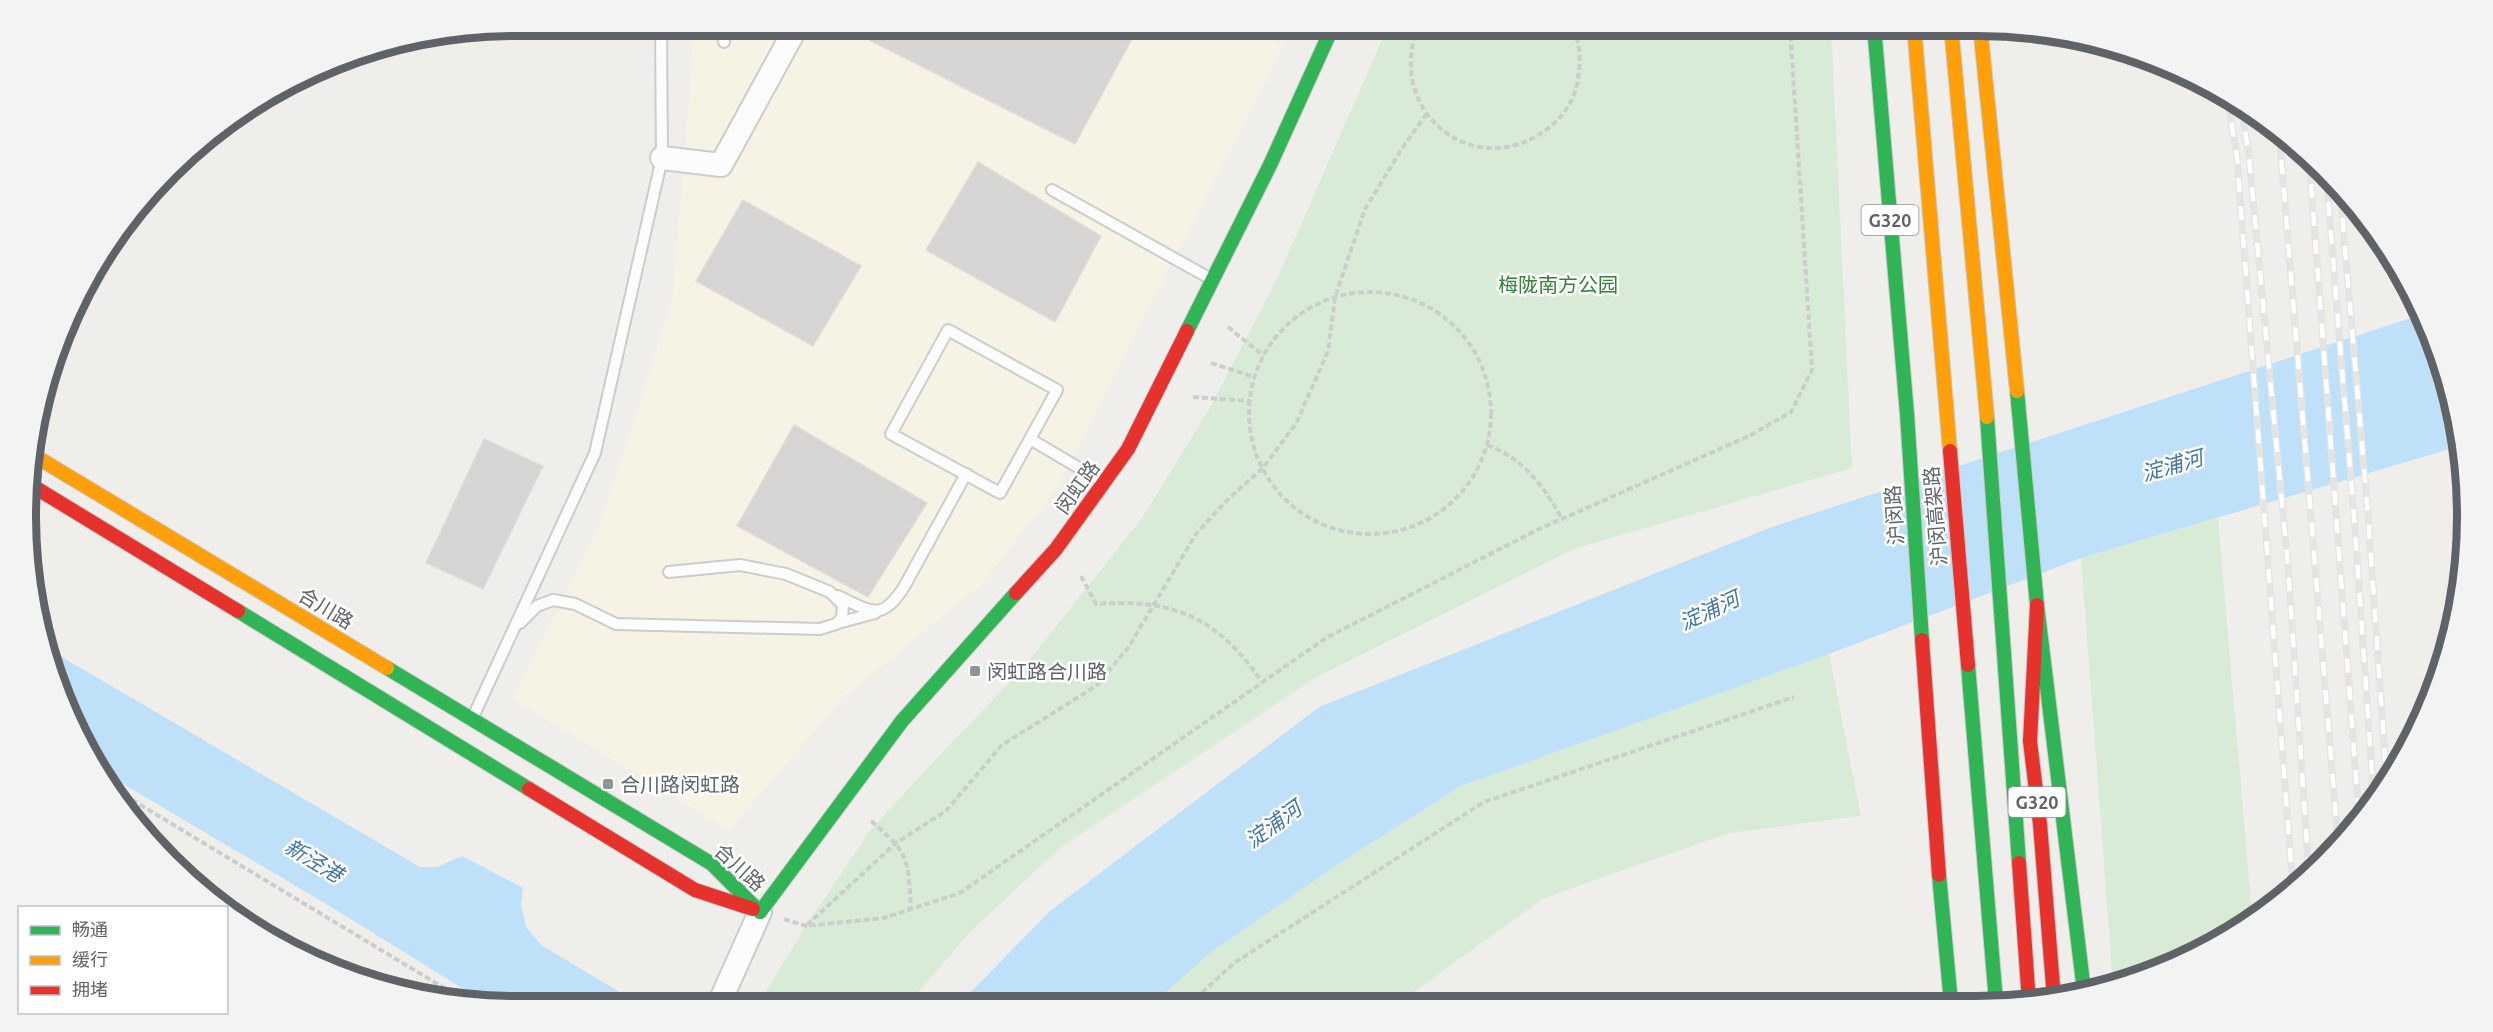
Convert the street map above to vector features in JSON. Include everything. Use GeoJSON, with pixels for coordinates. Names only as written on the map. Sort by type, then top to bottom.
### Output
{"type":"FeatureCollection","features":[{"type":"Feature","properties":{"kind":"main road","name":"闵虹路"},"geometry":{"type":"LineString","coordinates":[[760,912],[902,721],[1056,549],[1128,449],[1270,165],[1328,36]]}},
{"type":"Feature","properties":{"kind":"main road","name":"沪闵路"},"geometry":{"type":"LineString","coordinates":[[1875,36],[1907,414],[1949,996]]}},
{"type":"Feature","properties":{"kind":"main road","name":"沪闵高架路"},"geometry":{"type":"LineString","coordinates":[[1915,36],[1995,995]]}},
{"type":"Feature","properties":{"kind":"main road"},"geometry":{"type":"LineString","coordinates":[[1951,36],[1985,394],[2029,993]]}},
{"type":"Feature","properties":{"kind":"main road","name":"G320"},"geometry":{"type":"LineString","coordinates":[[1981,36],[2037,605],[2030,741],[2040,824],[2053,990]]}},
{"type":"Feature","properties":{"kind":"main road","name":"合川路"},"geometry":{"type":"LineString","coordinates":[[39,459],[712,864],[760,912]]}},
{"type":"Feature","properties":{"kind":"main road","name":"合川路"},"geometry":{"type":"LineString","coordinates":[[37,489],[694,890],[760,912]]}},
{"type":"Feature","properties":{"kind":"main road"},"geometry":{"type":"LineString","coordinates":[[2037,605],[2083,984]]}},
{"type":"Feature","properties":{"kind":"main road"},"geometry":{"type":"LineString","coordinates":[[1989,930],[1991,996]]}},
{"type":"Feature","properties":{"kind":"street"},"geometry":{"type":"LineString","coordinates":[[662,158],[721,165],[792,36]]}},
{"type":"Feature","properties":{"kind":"street"},"geometry":{"type":"LineString","coordinates":[[722,996],[760,912]]}},
{"type":"Feature","properties":{"kind":"lane"},"geometry":{"type":"LineString","coordinates":[[471,719],[595,453],[662,158],[661,36]]}},
{"type":"Feature","properties":{"kind":"lane"},"geometry":{"type":"LineString","coordinates":[[723,36],[724,42]]}},
{"type":"Feature","properties":{"kind":"lane"},"geometry":{"type":"LineString","coordinates":[[1052,190],[1214,280]]}},
{"type":"Feature","properties":{"kind":"lane"},"geometry":{"type":"LineString","coordinates":[[948,330],[1057,390],[1030,439],[1000,493],[891,434],[948,330]]}},
{"type":"Feature","properties":{"kind":"lane"},"geometry":{"type":"LineString","coordinates":[[1030,439],[1104,483]]}},
{"type":"Feature","properties":{"kind":"lane"},"geometry":{"type":"LineString","coordinates":[[513,629],[537,606],[553,600],[575,604],[616,624],[820,629],[881,611],[893,604],[904,587],[966,474]]}},
{"type":"Feature","properties":{"kind":"lane"},"geometry":{"type":"LineString","coordinates":[[669,572],[740,565],[786,574],[868,610],[881,611]]}},
{"type":"Feature","properties":{"kind":"lane"},"geometry":{"type":"LineString","coordinates":[[830,592],[843,605],[842,618],[830,626]]}},
{"type":"Feature","properties":{"kind":"path"},"geometry":{"type":"LineString","coordinates":[[1414,36],[1411,45],[1409,73],[1417,100],[1434,123],[1457,140],[1484,148],[1512,146],[1539,136],[1561,118],[1575,93],[1581,65],[1577,36]]}},
{"type":"Feature","properties":{"kind":"path"},"geometry":{"type":"LineString","coordinates":[[760,912],[806,926],[884,918],[960,893],[1326,638],[1562,519],[1749,436],[1791,412],[1812,370],[1791,36]]}},
{"type":"Feature","properties":{"kind":"path"},"geometry":{"type":"LineString","coordinates":[[806,926],[896,843],[946,811],[1002,745],[1096,686],[1128,648],[1196,534],[1229,498],[1262,469],[1296,424],[1328,351],[1335,297],[1365,209],[1427,113]]}},
{"type":"Feature","properties":{"kind":"path"},"geometry":{"type":"LineString","coordinates":[[1358,292],[1381,292],[1403,296],[1424,304],[1444,316],[1461,331],[1475,350],[1484,370],[1490,392],[1492,415],[1487,445],[1472,480],[1457,498],[1440,513],[1420,524],[1375,535],[1330,528],[1309,518],[1275,489],[1262,469],[1254,448],[1249,424],[1250,401],[1254,377],[1263,356],[1277,336],[1294,319],[1313,306],[1335,297],[1358,292]]}},
{"type":"Feature","properties":{"kind":"path"},"geometry":{"type":"LineString","coordinates":[[1228,327],[1263,356]]}},
{"type":"Feature","properties":{"kind":"path"},"geometry":{"type":"LineString","coordinates":[[1211,363],[1254,377]]}},
{"type":"Feature","properties":{"kind":"path"},"geometry":{"type":"LineString","coordinates":[[1193,397],[1250,401]]}},
{"type":"Feature","properties":{"kind":"path"},"geometry":{"type":"LineString","coordinates":[[1487,445],[1506,452],[1523,465],[1544,489],[1562,519]]}},
{"type":"Feature","properties":{"kind":"path"},"geometry":{"type":"LineString","coordinates":[[1081,576],[1096,604],[1128,602],[1167,606],[1194,616],[1218,632],[1246,658],[1262,682]]}},
{"type":"Feature","properties":{"kind":"path"},"geometry":{"type":"LineString","coordinates":[[1198,996],[1233,963],[1484,802],[1794,697]]}},
{"type":"Feature","properties":{"kind":"path"},"geometry":{"type":"LineString","coordinates":[[127,797],[450,991]]}},
{"type":"Feature","properties":{"kind":"path"},"geometry":{"type":"LineString","coordinates":[[871,821],[896,843],[909,866],[911,909]]}},
{"type":"Feature","properties":{"kind":"shaded area"},"geometry":{"type":"Polygon","coordinates":[[[693,36],[1266,36],[1284,45],[1056,489],[980,586],[844,696],[729,830],[513,699],[597,532],[672,303],[693,36]]]}},
{"type":"Feature","properties":{"kind":"green space","name":"梅陇南方公园"},"geometry":{"type":"Polygon","coordinates":[[[1384,36],[1831,36],[1852,468],[1573,549],[1318,676],[1060,848],[972,930],[915,996],[763,996],[806,926],[870,831],[1020,672],[1142,518],[1210,408],[1279,275],[1384,36]]]}},
{"type":"Feature","properties":{"kind":"green space"},"geometry":{"type":"Polygon","coordinates":[[[2218,518],[2252,910],[2217,932],[2189,946],[2113,977],[2081,558],[2218,518]]]}},
{"type":"Feature","properties":{"kind":"green space"},"geometry":{"type":"Polygon","coordinates":[[[1829,654],[1861,816],[1729,833],[1544,898],[1408,996],[1162,996],[1210,953],[1340,863],[1461,786],[1829,654]]]}},
{"type":"Feature","properties":{"kind":"water","name":"淀浦河"},"geometry":{"type":"Polygon","coordinates":[[[2413,317],[2432,362],[2441,392],[2452,448],[2081,558],[1829,654],[1461,786],[1340,863],[1210,953],[1162,996],[967,996],[1050,911],[1319,707],[1772,527],[2413,317]]]}},
{"type":"Feature","properties":{"kind":"water","name":"新泾港"},"geometry":{"type":"Polygon","coordinates":[[[56,654],[420,867],[437,867],[462,856],[523,888],[521,904],[526,927],[541,945],[626,996],[471,994],[323,902],[114,779],[86,728],[56,654]]]}},
{"type":"Feature","properties":{"kind":"building"},"geometry":{"type":"Polygon","coordinates":[[[871,36],[1134,36],[1075,144],[869,40],[871,36]]]}},
{"type":"Feature","properties":{"kind":"building"},"geometry":{"type":"Polygon","coordinates":[[[978,162],[1101,236],[1055,322],[926,250],[978,162]]]}},
{"type":"Feature","properties":{"kind":"building"},"geometry":{"type":"Polygon","coordinates":[[[743,200],[861,266],[813,346],[696,281],[743,200]]]}},
{"type":"Feature","properties":{"kind":"building"},"geometry":{"type":"Polygon","coordinates":[[[794,425],[927,503],[868,597],[737,526],[794,425]]]}},
{"type":"Feature","properties":{"kind":"building"},"geometry":{"type":"Polygon","coordinates":[[[484,439],[543,466],[483,589],[426,563],[484,439]]]}},
{"type":"Feature","properties":{"kind":"railway"},"geometry":{"type":"LineString","coordinates":[[2229,108],[2237,158],[2292,878]]}},
{"type":"Feature","properties":{"kind":"railway"},"geometry":{"type":"LineString","coordinates":[[2243,116],[2249,157],[2288,566],[2308,863]]}},
{"type":"Feature","properties":{"kind":"railway"},"geometry":{"type":"LineString","coordinates":[[2280,144],[2337,833]]}},
{"type":"Feature","properties":{"kind":"railway"},"geometry":{"type":"LineString","coordinates":[[2310,171],[2358,808]]}},
{"type":"Feature","properties":{"kind":"railway"},"geometry":{"type":"LineString","coordinates":[[2327,189],[2373,787]]}},
{"type":"Feature","properties":{"kind":"railway"},"geometry":{"type":"LineString","coordinates":[[2341,204],[2368,515],[2386,767]]}},
{"type":"Feature","properties":{"kind":"traffic: fast"},"geometry":{"type":"LineString","coordinates":[[1187,331],[1270,165],[1328,36]]}},
{"type":"Feature","properties":{"kind":"traffic: fast"},"geometry":{"type":"LineString","coordinates":[[1875,36],[1907,414],[1922,640]]}},
{"type":"Feature","properties":{"kind":"traffic: fast"},"geometry":{"type":"LineString","coordinates":[[2017,391],[2037,605],[2083,984]]}},
{"type":"Feature","properties":{"kind":"traffic: fast"},"geometry":{"type":"LineString","coordinates":[[1987,417],[2019,863]]}},
{"type":"Feature","properties":{"kind":"traffic: fast"},"geometry":{"type":"LineString","coordinates":[[760,912],[902,721],[1016,593]]}},
{"type":"Feature","properties":{"kind":"traffic: fast"},"geometry":{"type":"LineString","coordinates":[[238,611],[529,789]]}},
{"type":"Feature","properties":{"kind":"traffic: fast"},"geometry":{"type":"LineString","coordinates":[[1968,665],[1995,995]]}},
{"type":"Feature","properties":{"kind":"traffic: fast"},"geometry":{"type":"LineString","coordinates":[[387,668],[712,864],[760,912]]}},
{"type":"Feature","properties":{"kind":"traffic: fast"},"geometry":{"type":"LineString","coordinates":[[1939,875],[1950,996]]}},
{"type":"Feature","properties":{"kind":"traffic: slow"},"geometry":{"type":"LineString","coordinates":[[1915,36],[1950,451]]}},
{"type":"Feature","properties":{"kind":"traffic: slow"},"geometry":{"type":"LineString","coordinates":[[1952,36],[1987,417]]}},
{"type":"Feature","properties":{"kind":"traffic: slow"},"geometry":{"type":"LineString","coordinates":[[1981,36],[2017,391]]}},
{"type":"Feature","properties":{"kind":"traffic: slow"},"geometry":{"type":"LineString","coordinates":[[39,459],[387,668]]}},
{"type":"Feature","properties":{"kind":"traffic: jam"},"geometry":{"type":"LineString","coordinates":[[1016,593],[1056,549],[1128,449],[1187,331]]}},
{"type":"Feature","properties":{"kind":"traffic: jam"},"geometry":{"type":"LineString","coordinates":[[1950,451],[1968,665]]}},
{"type":"Feature","properties":{"kind":"traffic: jam"},"geometry":{"type":"LineString","coordinates":[[37,489],[238,611]]}},
{"type":"Feature","properties":{"kind":"traffic: jam"},"geometry":{"type":"LineString","coordinates":[[2037,605],[2030,741],[2040,824],[2053,990]]}},
{"type":"Feature","properties":{"kind":"traffic: jam"},"geometry":{"type":"LineString","coordinates":[[1922,640],[1939,875]]}},
{"type":"Feature","properties":{"kind":"traffic: jam"},"geometry":{"type":"LineString","coordinates":[[529,789],[695,890],[753,909]]}},
{"type":"Feature","properties":{"kind":"traffic: jam"},"geometry":{"type":"LineString","coordinates":[[2019,863],[2028,993]]}},
{"type":"Feature","properties":{"kind":"place","name":"闵虹路合川路"},"geometry":{"type":"Point","coordinates":[975,671]}},
{"type":"Feature","properties":{"kind":"place","name":"合川路闵虹路"},"geometry":{"type":"Point","coordinates":[608,784]}}]}
